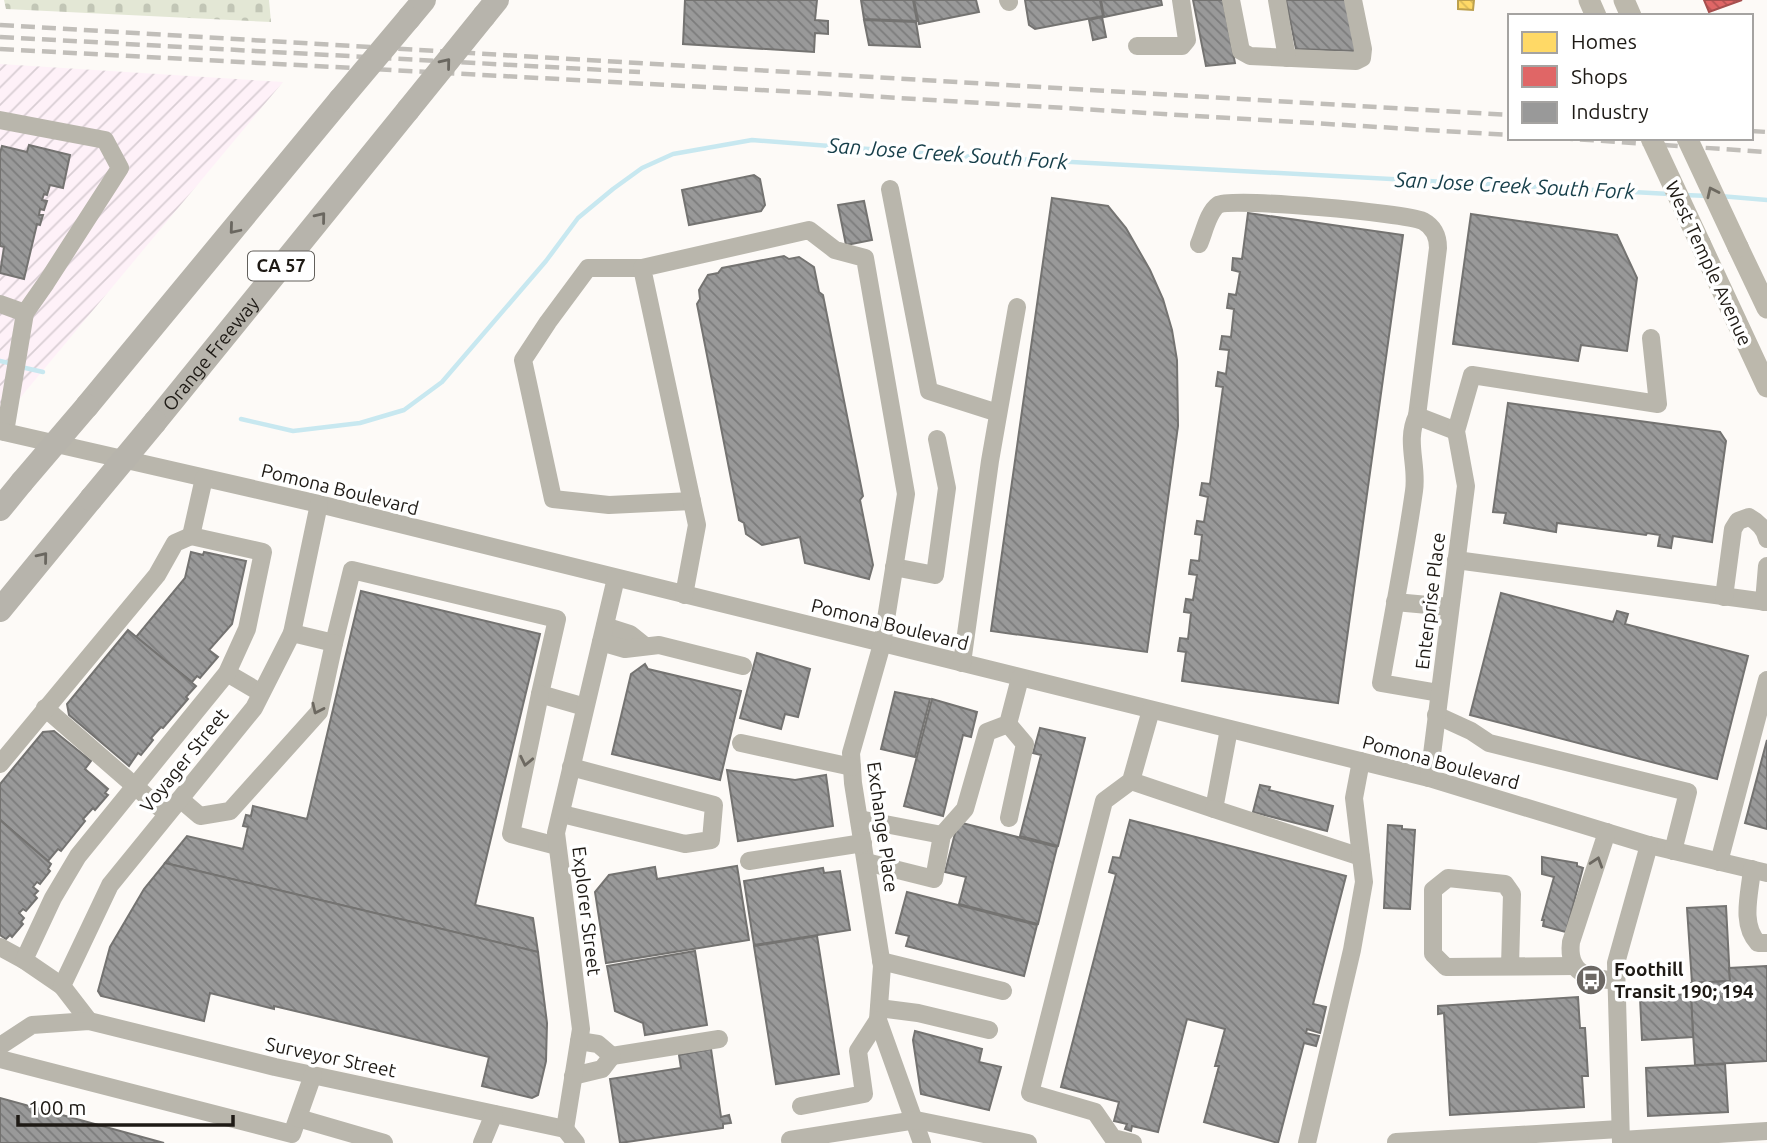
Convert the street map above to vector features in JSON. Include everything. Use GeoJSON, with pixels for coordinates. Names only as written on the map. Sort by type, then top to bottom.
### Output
{"type":"FeatureCollection","features":[{"type":"Feature","properties":{"kind":"highway","name":"Orange Freeway"},"geometry":{"type":"LineString","coordinates":[[0,610],[490,8]]}},
{"type":"Feature","properties":{"kind":"highway","name":"CA 57"},"geometry":{"type":"LineString","coordinates":[[0,509],[417,9]]}},
{"type":"Feature","properties":{"kind":"main road","name":"West Temple Avenue"},"geometry":{"type":"LineString","coordinates":[[1652,140],[1767,387]]}},
{"type":"Feature","properties":{"kind":"main road","name":"West Temple Avenue"},"geometry":{"type":"LineString","coordinates":[[1688,140],[1767,308]]}},
{"type":"Feature","properties":{"kind":"street"},"geometry":{"type":"LineString","coordinates":[[1137,46],[1182,46],[1187,40],[1181,0]]}},
{"type":"Feature","properties":{"kind":"street"},"geometry":{"type":"LineString","coordinates":[[1231,0],[1241,51],[1250,56],[1356,61],[1362,58],[1363,49],[1353,0]]}},
{"type":"Feature","properties":{"kind":"street"},"geometry":{"type":"LineString","coordinates":[[1276,0],[1287,58]]}},
{"type":"Feature","properties":{"kind":"street"},"geometry":{"type":"LineString","coordinates":[[0,120],[105,140],[120,168],[25,313],[3,432]]}},
{"type":"Feature","properties":{"kind":"street"},"geometry":{"type":"LineString","coordinates":[[890,188],[929,391],[998,413]]}},
{"type":"Feature","properties":{"kind":"street"},"geometry":{"type":"LineString","coordinates":[[1199,244],[1212,211],[1223,204],[1234,202],[1412,219],[1429,226],[1438,237],[1417,416],[1412,426],[1415,487],[1381,683],[1439,693]]}},
{"type":"Feature","properties":{"kind":"street","name":"Exchange Place"},"geometry":{"type":"LineString","coordinates":[[642,268],[809,230],[835,250],[865,258],[906,494],[882,644],[852,753],[859,820],[881,961],[879,1014]]}},
{"type":"Feature","properties":{"kind":"street"},"geometry":{"type":"LineString","coordinates":[[684,595],[697,525],[692,501],[642,268],[588,268],[523,360],[553,499],[609,505],[692,501]]}},
{"type":"Feature","properties":{"kind":"street"},"geometry":{"type":"LineString","coordinates":[[0,304],[25,313]]}},
{"type":"Feature","properties":{"kind":"street"},"geometry":{"type":"LineString","coordinates":[[962,663],[998,413],[1017,306]]}},
{"type":"Feature","properties":{"kind":"street"},"geometry":{"type":"LineString","coordinates":[[1417,416],[1456,431],[1472,375],[1658,404],[1651,338]]}},
{"type":"Feature","properties":{"kind":"street","name":"Enterprise Place"},"geometry":{"type":"LineString","coordinates":[[1429,778],[1466,485],[1456,431]]}},
{"type":"Feature","properties":{"kind":"street","name":"Pomona Boulevard"},"geometry":{"type":"LineString","coordinates":[[3,432],[318,504],[1361,761],[1429,778],[1649,845],[1760,871]]}},
{"type":"Feature","properties":{"kind":"street"},"geometry":{"type":"LineString","coordinates":[[894,567],[934,575],[947,488],[937,439]]}},
{"type":"Feature","properties":{"kind":"street"},"geometry":{"type":"LineString","coordinates":[[191,536],[204,478]]}},
{"type":"Feature","properties":{"kind":"street","name":"Voyager Street"},"geometry":{"type":"LineString","coordinates":[[62,986],[110,885],[254,708],[292,633],[318,504]]}},
{"type":"Feature","properties":{"kind":"street"},"geometry":{"type":"LineString","coordinates":[[1724,597],[1732,529],[1738,521],[1749,517],[1758,522],[1767,538]]}},
{"type":"Feature","properties":{"kind":"street"},"geometry":{"type":"LineString","coordinates":[[0,764],[157,575],[175,544],[191,536],[263,552],[247,629],[227,673],[78,856],[52,898],[24,960]]}},
{"type":"Feature","properties":{"kind":"street"},"geometry":{"type":"LineString","coordinates":[[1456,560],[1765,602],[1767,566]]}},
{"type":"Feature","properties":{"kind":"street"},"geometry":{"type":"LineString","coordinates":[[180,799],[200,816],[230,811],[319,712],[352,570],[557,619],[511,834],[557,846]]}},
{"type":"Feature","properties":{"kind":"street","name":"Explorer Street"},"geometry":{"type":"LineString","coordinates":[[571,1136],[573,1076],[581,1029],[556,833],[616,579]]}},
{"type":"Feature","properties":{"kind":"street"},"geometry":{"type":"LineString","coordinates":[[1395,602],[1450,607]]}},
{"type":"Feature","properties":{"kind":"street"},"geometry":{"type":"LineString","coordinates":[[292,633],[334,643]]}},
{"type":"Feature","properties":{"kind":"street"},"geometry":{"type":"LineString","coordinates":[[603,634],[625,649],[659,645],[743,666]]}},
{"type":"Feature","properties":{"kind":"street"},"geometry":{"type":"LineString","coordinates":[[227,673],[261,693]]}},
{"type":"Feature","properties":{"kind":"street"},"geometry":{"type":"LineString","coordinates":[[1009,724],[1020,678]]}},
{"type":"Feature","properties":{"kind":"street"},"geometry":{"type":"LineString","coordinates":[[1719,862],[1767,680]]}},
{"type":"Feature","properties":{"kind":"street"},"geometry":{"type":"LineString","coordinates":[[540,694],[585,707]]}},
{"type":"Feature","properties":{"kind":"street"},"geometry":{"type":"LineString","coordinates":[[45,708],[167,814]]}},
{"type":"Feature","properties":{"kind":"street"},"geometry":{"type":"LineString","coordinates":[[1133,1143],[1114,1138],[1095,1112],[1030,1093],[1104,801],[1131,781],[1151,710]]}},
{"type":"Feature","properties":{"kind":"street"},"geometry":{"type":"LineString","coordinates":[[1436,715],[1489,743],[1688,792],[1673,850]]}},
{"type":"Feature","properties":{"kind":"street"},"geometry":{"type":"LineString","coordinates":[[1009,724],[1025,744],[1009,818]]}},
{"type":"Feature","properties":{"kind":"street"},"geometry":{"type":"LineString","coordinates":[[866,862],[934,879],[942,835],[965,809],[987,732],[1009,724]]}},
{"type":"Feature","properties":{"kind":"street"},"geometry":{"type":"LineString","coordinates":[[1214,809],[1229,729]]}},
{"type":"Feature","properties":{"kind":"street"},"geometry":{"type":"LineString","coordinates":[[741,743],[852,767]]}},
{"type":"Feature","properties":{"kind":"street"},"geometry":{"type":"LineString","coordinates":[[1307,1143],[1352,950],[1364,882],[1354,798],[1361,761]]}},
{"type":"Feature","properties":{"kind":"street"},"geometry":{"type":"LineString","coordinates":[[562,814],[685,844],[711,840],[713,805],[570,767]]}},
{"type":"Feature","properties":{"kind":"street"},"geometry":{"type":"LineString","coordinates":[[1131,781],[1361,857]]}},
{"type":"Feature","properties":{"kind":"street"},"geometry":{"type":"LineString","coordinates":[[859,820],[942,835]]}},
{"type":"Feature","properties":{"kind":"street"},"geometry":{"type":"LineString","coordinates":[[1607,832],[1570,955],[1574,966],[1584,976],[1616,981]]}},
{"type":"Feature","properties":{"kind":"street"},"geometry":{"type":"LineString","coordinates":[[749,861],[863,843]]}},
{"type":"Feature","properties":{"kind":"street"},"geometry":{"type":"LineString","coordinates":[[1621,1137],[1616,962],[1649,845]]}},
{"type":"Feature","properties":{"kind":"street"},"geometry":{"type":"LineString","coordinates":[[1760,871],[1747,921],[1755,940],[1758,943],[1767,943]]}},
{"type":"Feature","properties":{"kind":"street"},"geometry":{"type":"LineString","coordinates":[[1510,966],[1512,894],[1505,884],[1448,878],[1433,890],[1433,954],[1446,967],[1574,966]]}},
{"type":"Feature","properties":{"kind":"street"},"geometry":{"type":"LineString","coordinates":[[0,947],[62,986],[89,1021]]}},
{"type":"Feature","properties":{"kind":"street"},"geometry":{"type":"LineString","coordinates":[[881,961],[1003,991]]}},
{"type":"Feature","properties":{"kind":"street"},"geometry":{"type":"LineString","coordinates":[[879,1014],[918,1013],[989,1030]]}},
{"type":"Feature","properties":{"kind":"street"},"geometry":{"type":"LineString","coordinates":[[801,1106],[864,1094],[858,1051],[879,1014]]}},
{"type":"Feature","properties":{"kind":"street"},"geometry":{"type":"LineString","coordinates":[[879,1014],[922,1143]]}},
{"type":"Feature","properties":{"kind":"street","name":"Surveyor Street"},"geometry":{"type":"LineString","coordinates":[[0,1046],[32,1025],[89,1021],[313,1076],[494,1114],[571,1136]]}},
{"type":"Feature","properties":{"kind":"street"},"geometry":{"type":"LineString","coordinates":[[573,1076],[601,1069],[612,1056],[719,1039]]}},
{"type":"Feature","properties":{"kind":"street"},"geometry":{"type":"LineString","coordinates":[[579,1041],[598,1045],[612,1056]]}},
{"type":"Feature","properties":{"kind":"street"},"geometry":{"type":"LineString","coordinates":[[0,1059],[292,1134],[313,1076]]}},
{"type":"Feature","properties":{"kind":"street"},"geometry":{"type":"LineString","coordinates":[[482,1143],[494,1114]]}},
{"type":"Feature","properties":{"kind":"street"},"geometry":{"type":"LineString","coordinates":[[298,1118],[384,1143]]}},
{"type":"Feature","properties":{"kind":"street"},"geometry":{"type":"LineString","coordinates":[[790,1140],[916,1120],[1028,1143]]}},
{"type":"Feature","properties":{"kind":"street"},"geometry":{"type":"LineString","coordinates":[[1396,1142],[1767,1131]]}},
{"type":"Feature","properties":{"kind":"shaded area"},"geometry":{"type":"Polygon","coordinates":[[[0,64],[283,82],[0,422],[0,64]]]}},
{"type":"Feature","properties":{"kind":"green space"},"geometry":{"type":"Polygon","coordinates":[[[4,0],[269,0],[271,22],[6,9],[4,0]]]}},
{"type":"Feature","properties":{"kind":"building: Homes"},"geometry":{"type":"Polygon","coordinates":[[[1458,0],[1474,0],[1473,10],[1458,9],[1458,0]]]}},
{"type":"Feature","properties":{"kind":"building: Shops"},"geometry":{"type":"Polygon","coordinates":[[[1704,0],[1742,0],[1709,12],[1704,0]]]}},
{"type":"Feature","properties":{"kind":"building: Industry"},"geometry":{"type":"Polygon","coordinates":[[[685,0],[817,0],[815,20],[828,21],[828,34],[815,33],[814,52],[683,44],[685,0]]]}},
{"type":"Feature","properties":{"kind":"building: Industry"},"geometry":{"type":"Polygon","coordinates":[[[861,0],[913,0],[917,21],[864,19],[861,0]]]}},
{"type":"Feature","properties":{"kind":"building: Industry"},"geometry":{"type":"Polygon","coordinates":[[[914,0],[976,0],[979,12],[919,24],[914,0]]]}},
{"type":"Feature","properties":{"kind":"building: Industry"},"geometry":{"type":"Polygon","coordinates":[[[1025,0],[1100,0],[1103,16],[1035,29],[1029,25],[1025,0]]]}},
{"type":"Feature","properties":{"kind":"building: Industry"},"geometry":{"type":"Polygon","coordinates":[[[1101,0],[1161,0],[1162,5],[1104,17],[1101,0]]]}},
{"type":"Feature","properties":{"kind":"building: Industry"},"geometry":{"type":"Polygon","coordinates":[[[1193,0],[1223,0],[1235,63],[1206,66],[1193,0]]]}},
{"type":"Feature","properties":{"kind":"building: Industry"},"geometry":{"type":"Polygon","coordinates":[[[1286,0],[1346,0],[1356,51],[1296,49],[1286,0]]]}},
{"type":"Feature","properties":{"kind":"building: Industry"},"geometry":{"type":"Polygon","coordinates":[[[1102,17],[1106,37],[1093,40],[1089,20],[1102,17]]]}},
{"type":"Feature","properties":{"kind":"building: Industry"},"geometry":{"type":"Polygon","coordinates":[[[864,20],[916,22],[920,47],[869,45],[864,20]]]}},
{"type":"Feature","properties":{"kind":"building: Industry"},"geometry":{"type":"Polygon","coordinates":[[[29,145],[70,155],[63,188],[50,185],[47,195],[44,194],[42,200],[47,201],[44,210],[40,209],[39,215],[43,215],[40,225],[37,224],[24,279],[0,273],[4,247],[0,246],[0,153],[2,146],[27,152],[29,145]]]}},
{"type":"Feature","properties":{"kind":"building: Industry"},"geometry":{"type":"Polygon","coordinates":[[[754,175],[760,179],[765,205],[761,211],[689,225],[682,190],[754,175]]]}},
{"type":"Feature","properties":{"kind":"building: Industry"},"geometry":{"type":"Polygon","coordinates":[[[1052,198],[1108,206],[1126,228],[1150,270],[1163,299],[1172,330],[1177,360],[1178,426],[1147,652],[991,631],[1052,198]]]}},
{"type":"Feature","properties":{"kind":"building: Industry"},"geometry":{"type":"Polygon","coordinates":[[[864,201],[872,240],[846,245],[838,205],[864,201]]]}},
{"type":"Feature","properties":{"kind":"building: Industry"},"geometry":{"type":"Polygon","coordinates":[[[1248,213],[1403,235],[1338,703],[1182,681],[1186,652],[1178,651],[1180,638],[1188,639],[1191,613],[1184,612],[1186,599],[1193,600],[1197,575],[1189,574],[1191,560],[1199,561],[1202,535],[1195,534],[1197,521],[1204,522],[1208,497],[1200,495],[1202,483],[1210,484],[1223,387],[1216,386],[1218,372],[1226,374],[1229,350],[1220,349],[1222,336],[1231,337],[1234,309],[1227,308],[1229,294],[1236,295],[1240,272],[1232,270],[1233,258],[1242,259],[1248,213]]]}},
{"type":"Feature","properties":{"kind":"building: Industry"},"geometry":{"type":"Polygon","coordinates":[[[1471,214],[1617,235],[1637,278],[1627,351],[1581,345],[1578,361],[1453,344],[1471,214]]]}},
{"type":"Feature","properties":{"kind":"building: Industry"},"geometry":{"type":"Polygon","coordinates":[[[784,256],[789,259],[799,257],[814,267],[819,292],[823,295],[863,496],[860,500],[873,565],[869,579],[805,563],[800,537],[762,545],[746,534],[744,523],[739,520],[697,304],[700,299],[699,290],[708,275],[718,273],[722,268],[784,256]]]}},
{"type":"Feature","properties":{"kind":"building: Industry"},"geometry":{"type":"Polygon","coordinates":[[[1508,403],[1720,432],[1726,441],[1712,542],[1673,536],[1671,548],[1658,546],[1660,535],[1647,533],[1557,523],[1556,532],[1504,523],[1506,513],[1493,512],[1508,403]]]}},
{"type":"Feature","properties":{"kind":"building: Industry"},"geometry":{"type":"Polygon","coordinates":[[[191,552],[246,561],[232,624],[209,650],[218,657],[200,678],[197,676],[192,682],[136,637],[185,578],[191,552]]]}},
{"type":"Feature","properties":{"kind":"building: Industry"},"geometry":{"type":"Polygon","coordinates":[[[361,591],[540,634],[475,905],[533,918],[538,952],[165,863],[187,836],[243,849],[248,827],[243,826],[246,815],[251,816],[253,806],[307,819],[361,591]]]}},
{"type":"Feature","properties":{"kind":"building: Industry"},"geometry":{"type":"Polygon","coordinates":[[[1501,593],[1613,622],[1617,611],[1628,614],[1625,624],[1748,656],[1717,779],[1470,715],[1501,593]]]}},
{"type":"Feature","properties":{"kind":"building: Industry"},"geometry":{"type":"Polygon","coordinates":[[[128,630],[196,686],[186,697],[188,699],[129,766],[69,715],[67,704],[128,630]]]}},
{"type":"Feature","properties":{"kind":"building: Industry"},"geometry":{"type":"Polygon","coordinates":[[[757,653],[810,669],[798,717],[785,714],[781,729],[740,718],[757,653]]]}},
{"type":"Feature","properties":{"kind":"building: Industry"},"geometry":{"type":"Polygon","coordinates":[[[645,664],[648,669],[741,691],[720,780],[612,754],[631,674],[645,664]]]}},
{"type":"Feature","properties":{"kind":"building: Industry"},"geometry":{"type":"Polygon","coordinates":[[[895,692],[930,699],[915,757],[881,749],[895,692]]]}},
{"type":"Feature","properties":{"kind":"building: Industry"},"geometry":{"type":"Polygon","coordinates":[[[932,699],[977,712],[971,737],[963,735],[943,816],[904,806],[932,699]]]}},
{"type":"Feature","properties":{"kind":"building: Industry"},"geometry":{"type":"Polygon","coordinates":[[[1040,728],[1085,738],[1058,846],[1020,836],[1041,755],[1033,753],[1040,728]]]}},
{"type":"Feature","properties":{"kind":"building: Industry"},"geometry":{"type":"Polygon","coordinates":[[[54,731],[91,761],[85,769],[108,789],[105,793],[108,795],[83,819],[85,821],[61,851],[58,849],[48,861],[0,820],[0,784],[43,732],[54,731]]]}},
{"type":"Feature","properties":{"kind":"building: Industry"},"geometry":{"type":"Polygon","coordinates":[[[1767,740],[1767,829],[1745,823],[1767,740]]]}},
{"type":"Feature","properties":{"kind":"building: Industry"},"geometry":{"type":"Polygon","coordinates":[[[727,770],[795,780],[826,775],[833,826],[738,841],[727,770]]]}},
{"type":"Feature","properties":{"kind":"building: Industry"},"geometry":{"type":"Polygon","coordinates":[[[1260,785],[1270,787],[1269,790],[1333,806],[1327,831],[1253,812],[1260,785]]]}},
{"type":"Feature","properties":{"kind":"building: Industry"},"geometry":{"type":"Polygon","coordinates":[[[0,820],[51,864],[48,869],[50,871],[40,884],[37,882],[33,887],[38,891],[34,895],[37,898],[26,911],[23,909],[19,913],[24,918],[21,922],[23,924],[12,937],[10,935],[6,939],[0,935],[0,820]]]}},
{"type":"Feature","properties":{"kind":"building: Industry"},"geometry":{"type":"Polygon","coordinates":[[[1130,820],[1346,876],[1313,1004],[1326,1007],[1320,1033],[1307,1029],[1306,1033],[1319,1036],[1316,1046],[1304,1043],[1278,1143],[1204,1122],[1219,1066],[1215,1066],[1225,1029],[1187,1019],[1158,1132],[1132,1126],[1131,1131],[1125,1129],[1127,1124],[1114,1121],[1119,1102],[1061,1087],[1116,874],[1109,872],[1113,857],[1120,858],[1130,820]]]}},
{"type":"Feature","properties":{"kind":"building: Industry"},"geometry":{"type":"Polygon","coordinates":[[[958,822],[1057,847],[1038,924],[959,904],[966,877],[945,872],[958,822]]]}},
{"type":"Feature","properties":{"kind":"building: Industry"},"geometry":{"type":"Polygon","coordinates":[[[1388,825],[1415,830],[1410,909],[1384,908],[1388,825]]]}},
{"type":"Feature","properties":{"kind":"building: Industry"},"geometry":{"type":"Polygon","coordinates":[[[1542,857],[1577,863],[1577,866],[1583,868],[1566,932],[1543,926],[1542,920],[1554,877],[1542,874],[1542,857]]]}},
{"type":"Feature","properties":{"kind":"building: Industry"},"geometry":{"type":"Polygon","coordinates":[[[165,863],[538,952],[547,1023],[546,1061],[538,1095],[532,1098],[482,1086],[489,1057],[274,1006],[274,1009],[210,993],[204,1021],[101,996],[98,991],[110,947],[144,889],[165,863]]]}},
{"type":"Feature","properties":{"kind":"building: Industry"},"geometry":{"type":"Polygon","coordinates":[[[737,866],[749,940],[606,963],[595,892],[609,875],[655,867],[657,879],[737,866]]]}},
{"type":"Feature","properties":{"kind":"building: Industry"},"geometry":{"type":"Polygon","coordinates":[[[823,868],[824,873],[840,871],[850,930],[754,945],[744,881],[823,868]]]}},
{"type":"Feature","properties":{"kind":"building: Industry"},"geometry":{"type":"Polygon","coordinates":[[[907,892],[1037,925],[1024,976],[906,946],[909,936],[896,933],[907,892]]]}},
{"type":"Feature","properties":{"kind":"building: Industry"},"geometry":{"type":"Polygon","coordinates":[[[1726,906],[1730,981],[1692,983],[1687,908],[1726,906]]]}},
{"type":"Feature","properties":{"kind":"building: Industry"},"geometry":{"type":"Polygon","coordinates":[[[817,936],[839,1074],[776,1084],[754,946],[817,936]]]}},
{"type":"Feature","properties":{"kind":"building: Industry"},"geometry":{"type":"Polygon","coordinates":[[[695,951],[707,1025],[645,1035],[643,1023],[615,1011],[607,966],[695,951]]]}},
{"type":"Feature","properties":{"kind":"building: Industry"},"geometry":{"type":"Polygon","coordinates":[[[1767,966],[1767,1061],[1695,1065],[1690,983],[1730,981],[1729,968],[1767,966]]]}},
{"type":"Feature","properties":{"kind":"building: Industry"},"geometry":{"type":"Polygon","coordinates":[[[1691,994],[1693,1037],[1642,1040],[1640,997],[1691,994]]]}},
{"type":"Feature","properties":{"kind":"building: Industry"},"geometry":{"type":"Polygon","coordinates":[[[1578,997],[1580,1028],[1585,1028],[1588,1076],[1582,1076],[1584,1107],[1450,1115],[1444,1013],[1438,1014],[1438,1006],[1578,997]]]}},
{"type":"Feature","properties":{"kind":"building: Industry"},"geometry":{"type":"Polygon","coordinates":[[[915,1031],[982,1049],[979,1062],[1001,1067],[989,1110],[921,1094],[913,1040],[915,1031]]]}},
{"type":"Feature","properties":{"kind":"building: Industry"},"geometry":{"type":"Polygon","coordinates":[[[711,1049],[721,1117],[729,1115],[731,1123],[723,1124],[723,1128],[620,1143],[610,1079],[681,1068],[679,1055],[711,1049]]]}},
{"type":"Feature","properties":{"kind":"building: Industry"},"geometry":{"type":"Polygon","coordinates":[[[1725,1064],[1728,1112],[1648,1116],[1646,1068],[1725,1064]]]}},
{"type":"Feature","properties":{"kind":"building: Industry"},"geometry":{"type":"Polygon","coordinates":[[[0,1098],[164,1143],[0,1143],[0,1098]]]}},
{"type":"Feature","properties":{"kind":"waterway","name":"San Jose Creek South Fork"},"geometry":{"type":"LineString","coordinates":[[241,419],[293,431],[360,423],[404,410],[442,382],[546,261],[578,218],[613,189],[642,168],[673,154],[752,140],[959,156],[1670,194]]}},
{"type":"Feature","properties":{"kind":"waterway","name":"San Jose Creek South Fork"},"geometry":{"type":"LineString","coordinates":[[1685,195],[1708,196]]}},
{"type":"Feature","properties":{"kind":"waterway","name":"San Jose Creek South Fork"},"geometry":{"type":"LineString","coordinates":[[1720,196],[1767,200]]}},
{"type":"Feature","properties":{"kind":"waterway","name":"San Jose Creek South Fork"},"geometry":{"type":"LineString","coordinates":[[0,361],[13,364]]}},
{"type":"Feature","properties":{"kind":"waterway","name":"San Jose Creek South Fork"},"geometry":{"type":"LineString","coordinates":[[21,367],[43,372]]}},
{"type":"Feature","properties":{"kind":"railway"},"geometry":{"type":"LineString","coordinates":[[0,25],[1508,115]]}},
{"type":"Feature","properties":{"kind":"railway"},"geometry":{"type":"LineString","coordinates":[[0,37],[640,72]]}},
{"type":"Feature","properties":{"kind":"railway"},"geometry":{"type":"LineString","coordinates":[[0,49],[817,93],[1508,135]]}},
{"type":"Feature","properties":{"kind":"railway"},"geometry":{"type":"LineString","coordinates":[[1753,131],[1767,132]]}},
{"type":"Feature","properties":{"kind":"railway"},"geometry":{"type":"LineString","coordinates":[[1589,140],[1767,152]]}},
{"type":"Feature","properties":{"kind":"place","name":"Foothill Transit 190; 194"},"geometry":{"type":"Point","coordinates":[1591,980]}}]}
